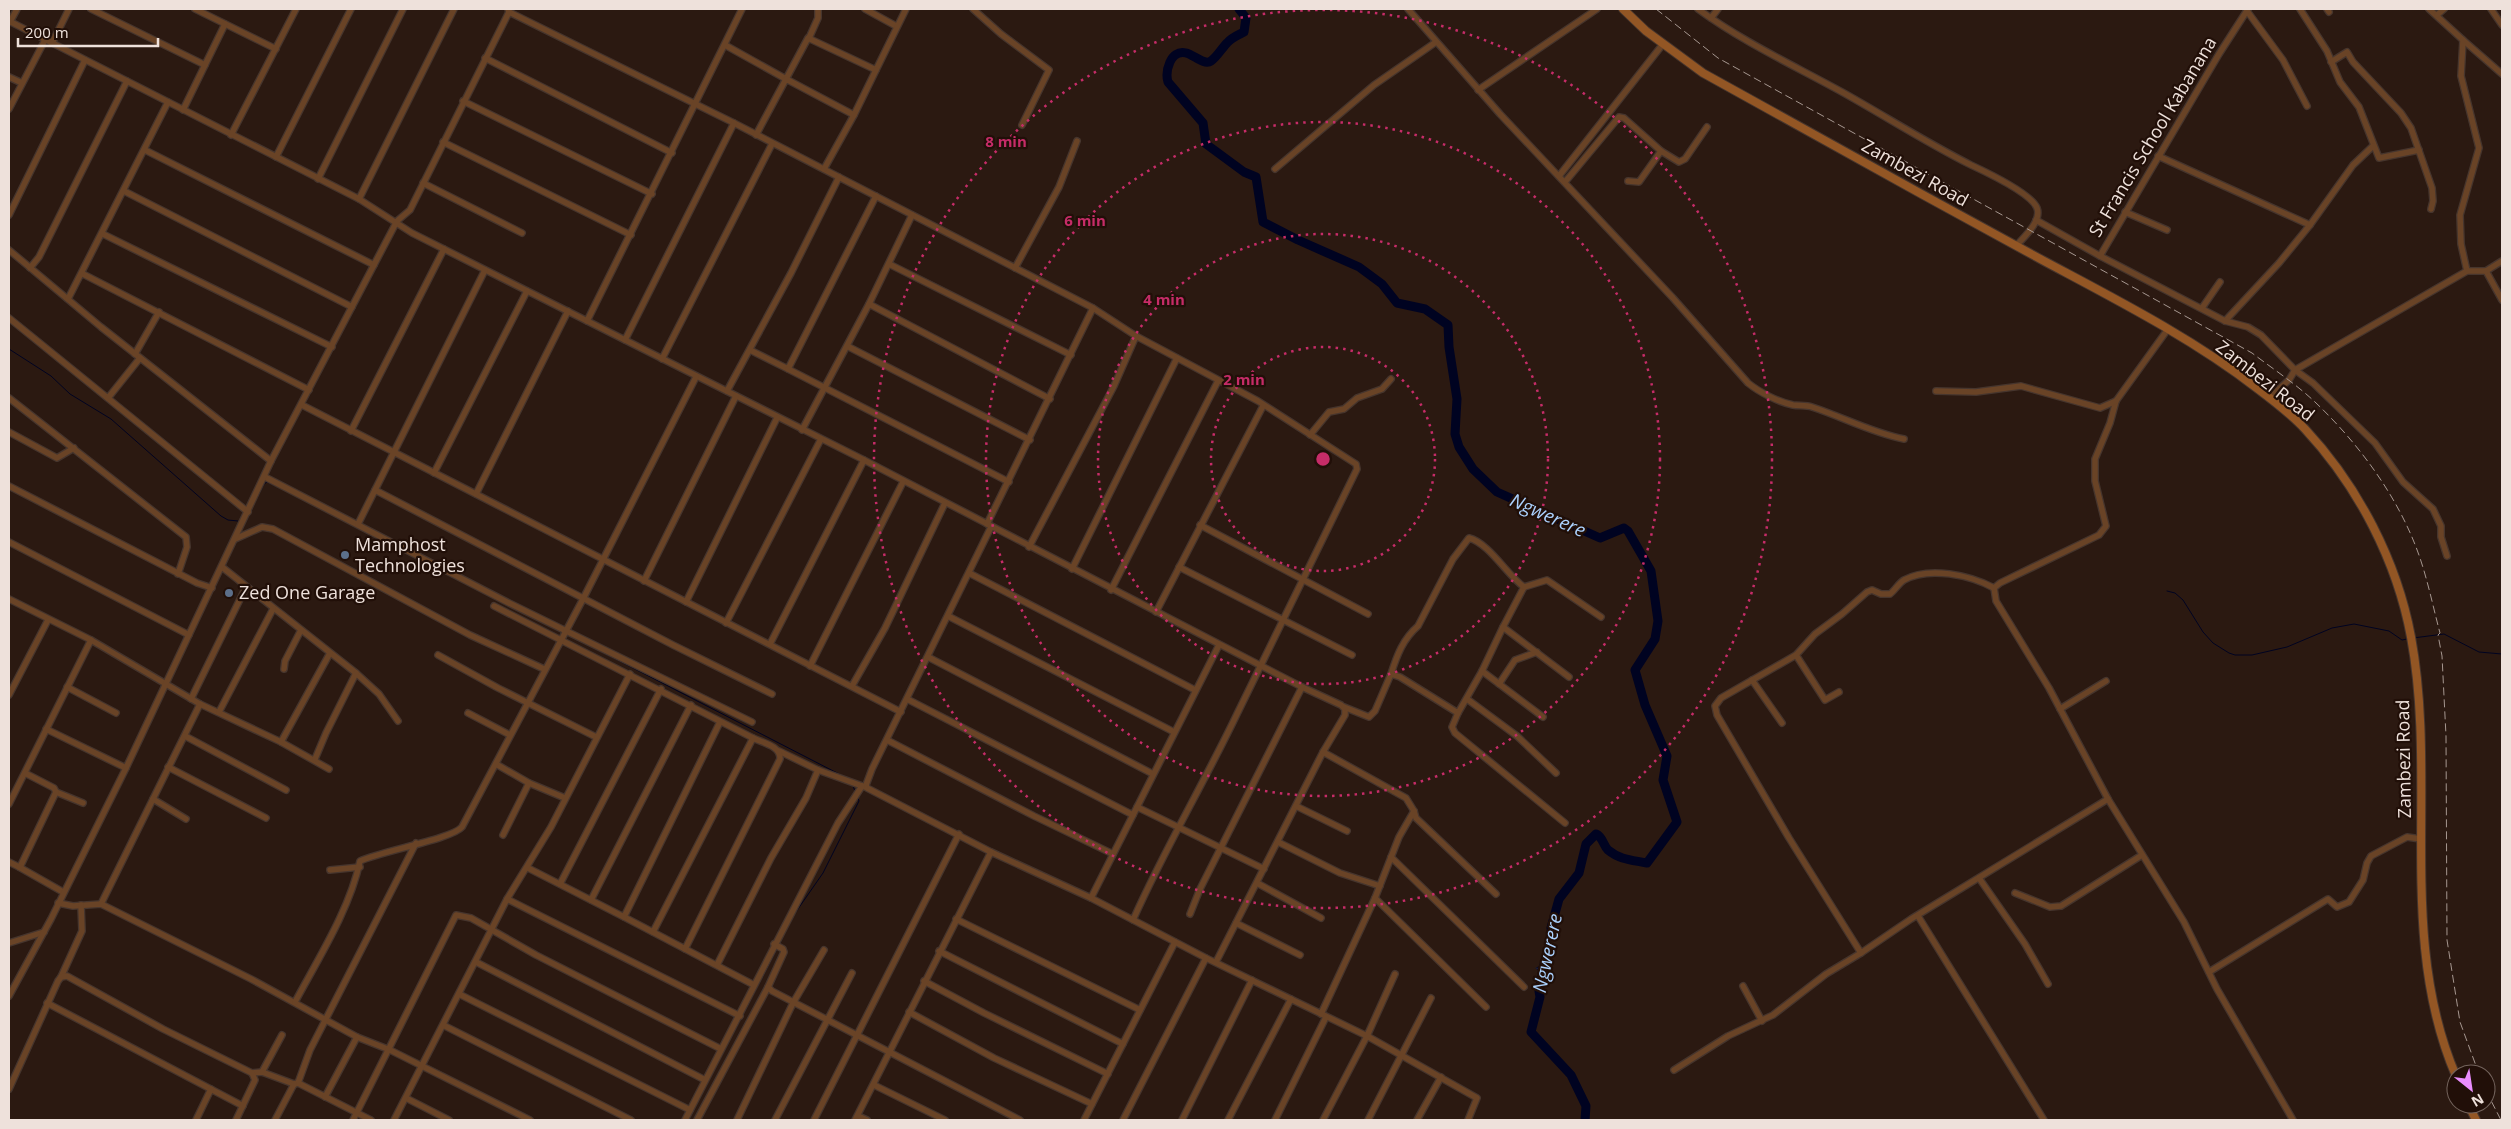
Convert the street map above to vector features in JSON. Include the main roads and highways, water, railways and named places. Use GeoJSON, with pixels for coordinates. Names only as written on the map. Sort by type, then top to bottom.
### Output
{"type":"FeatureCollection","features":[{"type":"Feature","properties":{"kind":"main road","name":"Zambezi Road"},"geometry":{"type":"LineString","coordinates":[[1623,9],[1663,44],[1703,73],[2168,329],[2233,370],[2304,428],[2340,472],[2376,533],[2394,572],[2411,637],[2418,678],[2424,940],[2430,989],[2442,1036],[2452,1064]]}},
{"type":"Feature","properties":{"kind":"water"},"geometry":{"type":"Polygon","coordinates":[[[1559,899],[1553,919],[1547,970],[1539,971],[1535,968],[1542,965],[1547,929],[1559,899]]]}},
{"type":"Feature","properties":{"kind":"waterway","name":"Ngwerere"},"geometry":{"type":"LineString","coordinates":[[1239,9],[1246,18],[1244,32],[1230,40],[1208,62],[1186,53],[1176,54],[1168,67],[1167,78],[1168,82],[1203,123],[1206,144],[1244,172],[1256,177],[1263,222],[1359,267],[1382,284],[1397,303],[1425,309],[1448,325],[1449,347],[1457,399],[1455,434],[1459,447],[1473,469],[1497,492],[1600,538],[1624,528],[1628,531],[1651,571],[1658,621],[1655,639],[1635,670],[1645,705],[1667,756],[1663,780],[1677,822],[1647,863],[1617,856],[1608,850],[1596,834],[1586,844],[1579,873],[1559,899],[1551,928]]}},
{"type":"Feature","properties":{"kind":"waterway"},"geometry":{"type":"LineString","coordinates":[[9,349],[51,376],[70,394],[111,419],[221,516],[228,520],[238,521]]}},
{"type":"Feature","properties":{"kind":"waterway"},"geometry":{"type":"LineString","coordinates":[[258,496],[267,482],[284,490]]}},
{"type":"Feature","properties":{"kind":"waterway"},"geometry":{"type":"LineString","coordinates":[[2167,591],[2175,593],[2183,600],[2203,632],[2213,643],[2235,655],[2252,655],[2287,647],[2332,628],[2354,624],[2389,631],[2402,640],[2407,639]]}},
{"type":"Feature","properties":{"kind":"waterway"},"geometry":{"type":"LineString","coordinates":[[2413,638],[2444,634],[2479,652],[2502,654]]}},
{"type":"Feature","properties":{"kind":"waterway"},"geometry":{"type":"LineString","coordinates":[[600,651],[841,775]]}},
{"type":"Feature","properties":{"kind":"waterway"},"geometry":{"type":"LineString","coordinates":[[853,786],[855,791]]}},
{"type":"Feature","properties":{"kind":"waterway"},"geometry":{"type":"LineString","coordinates":[[791,919],[823,873],[859,801],[858,798]]}},
{"type":"Feature","properties":{"kind":"waterway"},"geometry":{"type":"LineString","coordinates":[[780,943],[782,938]]}},
{"type":"Feature","properties":{"kind":"waterway"},"geometry":{"type":"LineString","coordinates":[[695,1107],[777,949]]}},
{"type":"Feature","properties":{"kind":"waterway","name":"Ngwerere"},"geometry":{"type":"LineString","coordinates":[[1545,960],[1539,991],[1540,997],[1531,1032],[1571,1075],[1586,1106],[1585,1120]]}},
{"type":"Feature","properties":{"kind":"railway"},"geometry":{"type":"LineString","coordinates":[[1656,9],[1718,58],[2252,353],[2308,395],[2359,450],[2384,485],[2414,542],[2440,633],[2438,635],[2442,656],[2446,736],[2447,940],[2460,1022],[2475,1064]]}},
{"type":"Feature","properties":{"kind":"railway"},"geometry":{"type":"LineString","coordinates":[[2496,1110],[2501,1120]]}},
{"type":"Feature","properties":{"kind":"place","name":"Mamphost Technologies"},"geometry":{"type":"Point","coordinates":[345,555]}},
{"type":"Feature","properties":{"kind":"place","name":"Zed One Garage"},"geometry":{"type":"Point","coordinates":[229,593]}}]}
